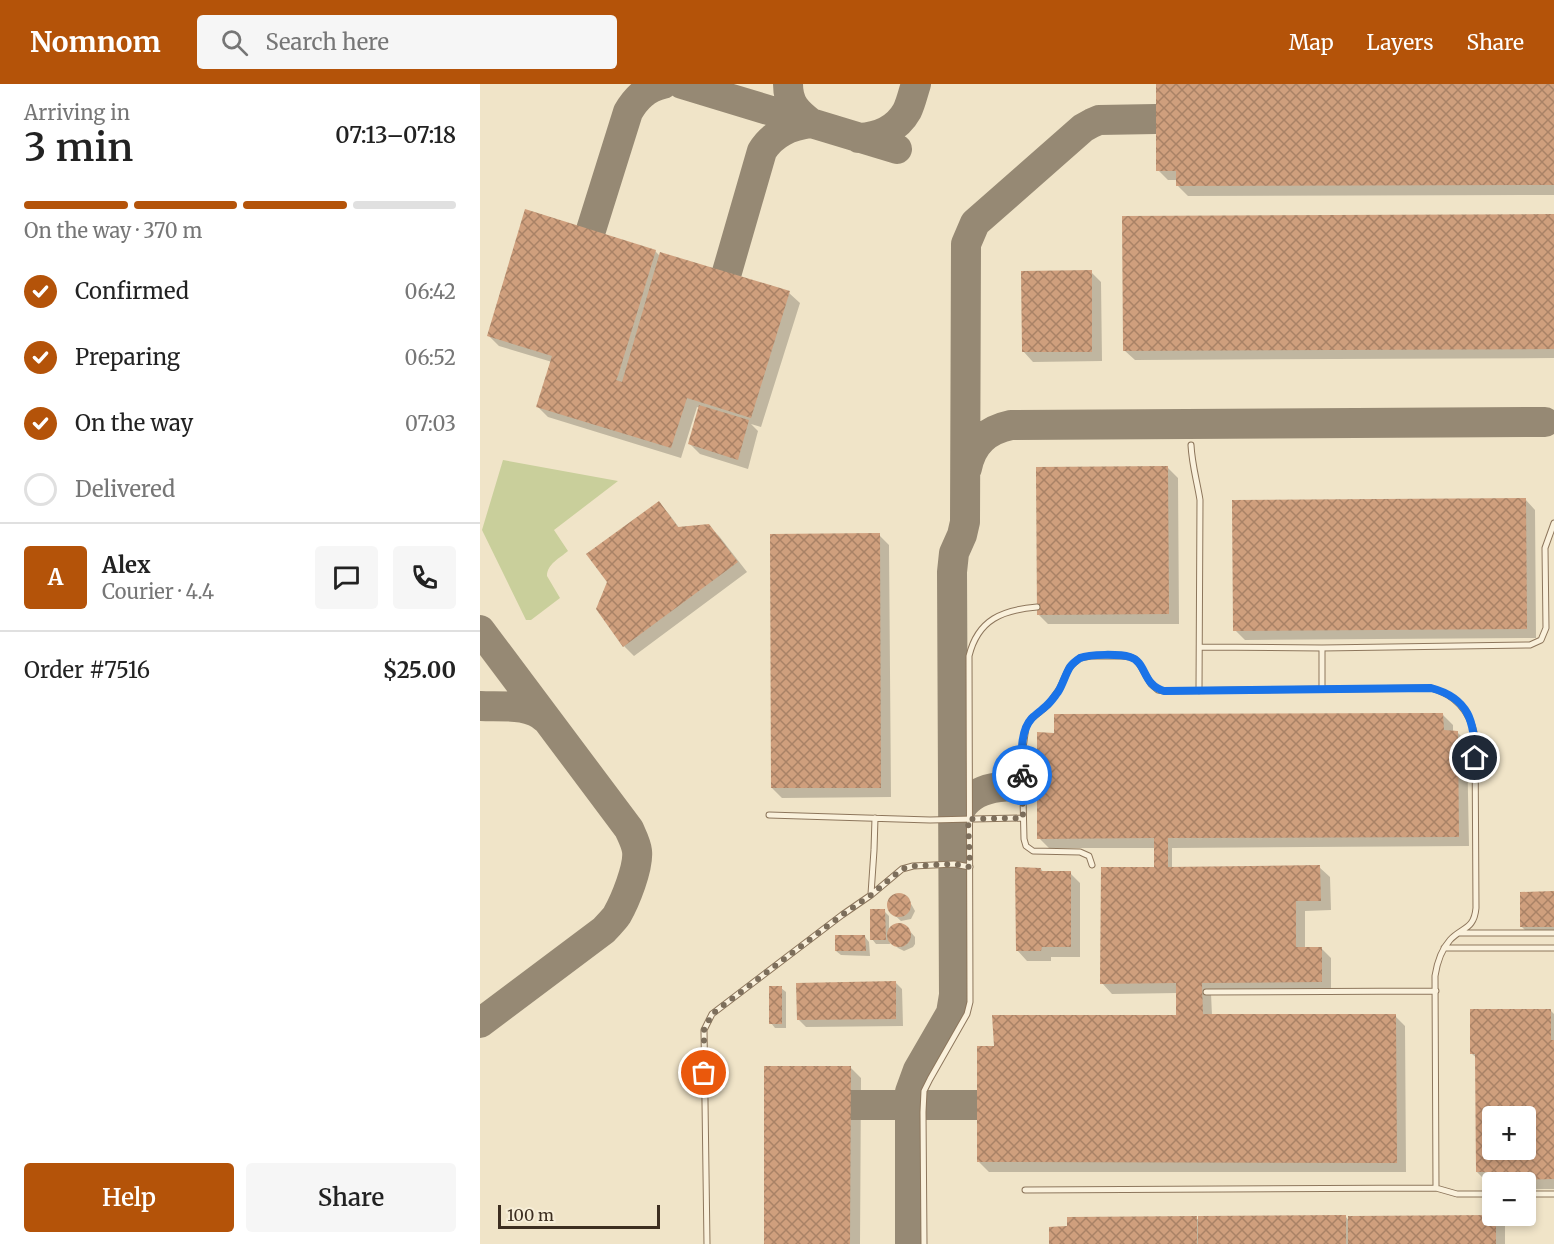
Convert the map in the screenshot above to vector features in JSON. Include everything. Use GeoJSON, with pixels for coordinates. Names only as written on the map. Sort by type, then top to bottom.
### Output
{"type":"FeatureCollection","features":[{"type":"Feature","properties":{"kind":"lane"},"geometry":{"type":"LineString","coordinates":[[1191,445],[1193,469],[1200,500],[1199,691]]}},
{"type":"Feature","properties":{"kind":"lane"},"geometry":{"type":"LineString","coordinates":[[1200,647],[1530,645],[1541,640],[1546,628],[1545,548],[1554,523]]}},
{"type":"Feature","properties":{"kind":"lane"},"geometry":{"type":"LineString","coordinates":[[924,1244],[924,1091],[967,1014],[970,1002],[968,819],[969,669],[972,646],[982,628],[991,620],[1013,610],[1037,608]]}},
{"type":"Feature","properties":{"kind":"lane"},"geometry":{"type":"LineString","coordinates":[[1322,648],[1322,689]]}},
{"type":"Feature","properties":{"kind":"lane"},"geometry":{"type":"LineString","coordinates":[[1092,866],[1089,856],[1080,852],[1033,851],[1026,846],[1024,839],[1022,755],[1026,727],[1031,719],[1048,705],[1060,688],[1069,668],[1080,658],[1130,657],[1140,665],[1151,684],[1158,690],[1164,691],[1431,688],[1442,691],[1462,706],[1468,714],[1475,736],[1476,908],[1475,918],[1444,948],[1437,963],[1435,976],[1437,1188]]}},
{"type":"Feature","properties":{"kind":"lane"},"geometry":{"type":"LineString","coordinates":[[769,815],[930,820],[1023,818]]}},
{"type":"Feature","properties":{"kind":"lane"},"geometry":{"type":"LineString","coordinates":[[871,895],[875,818]]}},
{"type":"Feature","properties":{"kind":"lane"},"geometry":{"type":"LineString","coordinates":[[707,1244],[704,1030],[712,1014],[871,895],[902,869],[913,866],[954,864],[970,867]]}},
{"type":"Feature","properties":{"kind":"lane"},"geometry":{"type":"LineString","coordinates":[[1459,933],[1554,933]]}},
{"type":"Feature","properties":{"kind":"lane"},"geometry":{"type":"LineString","coordinates":[[1444,948],[1554,948]]}},
{"type":"Feature","properties":{"kind":"lane"},"geometry":{"type":"LineString","coordinates":[[1206,992],[1436,991]]}},
{"type":"Feature","properties":{"kind":"lane"},"geometry":{"type":"LineString","coordinates":[[1025,1190],[1437,1188],[1457,1194],[1482,1194]]}},
{"type":"Feature","properties":{"kind":"lane"},"geometry":{"type":"LineString","coordinates":[[1536,1194],[1554,1194]]}},
{"type":"Feature","properties":{"kind":"green space"},"geometry":{"type":"Polygon","coordinates":[[[503,460],[618,481],[554,530],[568,551],[554,562],[547,576],[560,598],[531,620],[526,620],[482,530],[503,460]]]}},
{"type":"Feature","properties":{"kind":"building"},"geometry":{"type":"Polygon","coordinates":[[[1156,84],[1554,84],[1554,185],[1176,186],[1176,171],[1156,171],[1156,84]]]}},
{"type":"Feature","properties":{"kind":"building"},"geometry":{"type":"Polygon","coordinates":[[[525,209],[656,250],[616,380],[622,382],[660,252],[790,291],[751,418],[687,398],[671,448],[536,407],[552,356],[487,336],[525,209]]]}},
{"type":"Feature","properties":{"kind":"building"},"geometry":{"type":"Polygon","coordinates":[[[1554,214],[1554,349],[1123,351],[1122,216],[1554,214]]]}},
{"type":"Feature","properties":{"kind":"building"},"geometry":{"type":"Polygon","coordinates":[[[1092,270],[1092,352],[1022,352],[1021,271],[1092,270]]]}},
{"type":"Feature","properties":{"kind":"building"},"geometry":{"type":"Polygon","coordinates":[[[699,405],[749,420],[738,460],[688,444],[699,405]]]}},
{"type":"Feature","properties":{"kind":"building"},"geometry":{"type":"Polygon","coordinates":[[[1168,466],[1169,614],[1037,615],[1036,467],[1168,466]]]}},
{"type":"Feature","properties":{"kind":"building"},"geometry":{"type":"Polygon","coordinates":[[[1526,498],[1527,629],[1233,631],[1232,500],[1526,498]]]}},
{"type":"Feature","properties":{"kind":"building"},"geometry":{"type":"Polygon","coordinates":[[[659,501],[678,527],[709,524],[738,562],[623,647],[596,609],[607,582],[586,554],[659,501]]]}},
{"type":"Feature","properties":{"kind":"building"},"geometry":{"type":"Polygon","coordinates":[[[880,533],[881,788],[771,788],[770,534],[880,533]]]}},
{"type":"Feature","properties":{"kind":"building"},"geometry":{"type":"Polygon","coordinates":[[[1443,713],[1444,730],[1458,731],[1459,837],[1168,838],[1168,867],[1320,865],[1321,901],[1296,901],[1296,947],[1322,947],[1322,982],[1202,983],[1203,1014],[1396,1014],[1397,1163],[977,1162],[977,1046],[994,1046],[992,1015],[1176,1015],[1176,983],[1100,984],[1101,867],[1154,867],[1154,838],[1037,839],[1037,732],[1054,733],[1054,714],[1443,713]]]}},
{"type":"Feature","properties":{"kind":"building"},"geometry":{"type":"Polygon","coordinates":[[[1015,867],[1041,868],[1041,871],[1071,871],[1071,947],[1042,947],[1041,951],[1016,951],[1015,867]]]}},
{"type":"Feature","properties":{"kind":"building"},"geometry":{"type":"Polygon","coordinates":[[[1554,891],[1554,927],[1520,927],[1520,892],[1554,891]]]}},
{"type":"Feature","properties":{"kind":"building"},"geometry":{"type":"Polygon","coordinates":[[[899,893],[907,897],[911,905],[907,913],[899,917],[891,913],[887,905],[891,897],[899,893]]]}},
{"type":"Feature","properties":{"kind":"building"},"geometry":{"type":"Polygon","coordinates":[[[870,909],[885,909],[886,940],[870,940],[870,909]]]}},
{"type":"Feature","properties":{"kind":"building"},"geometry":{"type":"Polygon","coordinates":[[[899,923],[904,924],[910,930],[910,940],[904,946],[899,947],[894,946],[888,940],[887,935],[888,930],[894,924],[899,923]]]}},
{"type":"Feature","properties":{"kind":"building"},"geometry":{"type":"Polygon","coordinates":[[[835,935],[865,935],[866,951],[835,951],[835,935]]]}},
{"type":"Feature","properties":{"kind":"building"},"geometry":{"type":"Polygon","coordinates":[[[896,981],[896,1019],[797,1020],[796,983],[896,981]]]}},
{"type":"Feature","properties":{"kind":"building"},"geometry":{"type":"Polygon","coordinates":[[[769,986],[782,986],[782,1024],[769,1024],[769,986]]]}},
{"type":"Feature","properties":{"kind":"building"},"geometry":{"type":"Polygon","coordinates":[[[1470,1009],[1551,1009],[1551,1040],[1554,1040],[1554,1179],[1536,1180],[1536,1172],[1476,1172],[1475,1054],[1470,1054],[1470,1009]]]}},
{"type":"Feature","properties":{"kind":"building"},"geometry":{"type":"Polygon","coordinates":[[[764,1066],[851,1066],[850,1244],[764,1244],[764,1066]]]}},
{"type":"Feature","properties":{"kind":"building"},"geometry":{"type":"Polygon","coordinates":[[[1346,1215],[1346,1244],[1198,1244],[1198,1216],[1346,1215]]]}},
{"type":"Feature","properties":{"kind":"building"},"geometry":{"type":"Polygon","coordinates":[[[1482,1215],[1482,1226],[1496,1226],[1496,1244],[1348,1244],[1348,1216],[1482,1215]]]}},
{"type":"Feature","properties":{"kind":"building"},"geometry":{"type":"Polygon","coordinates":[[[1197,1216],[1197,1244],[1049,1244],[1049,1227],[1067,1226],[1067,1217],[1197,1216]]]}},
{"type":"Feature","properties":{"kind":"taxiway"},"geometry":{"type":"LineString","coordinates":[[591,230],[628,112],[642,94],[663,84]]}},
{"type":"Feature","properties":{"kind":"taxiway"},"geometry":{"type":"LineString","coordinates":[[682,84],[897,149]]}},
{"type":"Feature","properties":{"kind":"taxiway"},"geometry":{"type":"LineString","coordinates":[[788,84],[794,107],[811,123]]}},
{"type":"Feature","properties":{"kind":"taxiway"},"geometry":{"type":"LineString","coordinates":[[859,138],[880,134],[898,123],[907,111],[916,84]]}},
{"type":"Feature","properties":{"kind":"taxiway"},"geometry":{"type":"LineString","coordinates":[[910,1244],[910,1092],[918,1070],[951,1013],[954,995],[952,572],[954,553],[965,522],[966,244],[975,223],[1083,128],[1099,120],[1156,119]]}},
{"type":"Feature","properties":{"kind":"taxiway"},"geometry":{"type":"LineString","coordinates":[[727,272],[762,151],[771,139],[783,131],[811,123]]}},
{"type":"Feature","properties":{"kind":"taxiway"},"geometry":{"type":"LineString","coordinates":[[967,468],[973,451],[982,439],[995,430],[1011,425],[1545,422]]}},
{"type":"Feature","properties":{"kind":"taxiway"},"geometry":{"type":"LineString","coordinates":[[480,630],[629,829],[637,851],[634,875],[624,901],[617,915],[604,930],[480,1023]]}},
{"type":"Feature","properties":{"kind":"taxiway"},"geometry":{"type":"LineString","coordinates":[[480,706],[523,708],[532,710],[546,719]]}},
{"type":"Feature","properties":{"kind":"taxiway"},"geometry":{"type":"LineString","coordinates":[[954,829],[958,814],[974,795],[997,787],[1037,786]]}},
{"type":"Feature","properties":{"kind":"taxiway"},"geometry":{"type":"LineString","coordinates":[[851,1105],[977,1105]]}},
{"type":"Feature","properties":{"kind":"way so far"},"geometry":{"type":"LineString","coordinates":[[704,1073],[704,1030],[712,1014],[871,895],[902,869],[913,866],[954,864],[970,867],[968,819],[1023,818],[1022,775]]}},
{"type":"Feature","properties":{"kind":"route"},"geometry":{"type":"LineString","coordinates":[[1022,775],[1023,737],[1026,727],[1031,719],[1048,705],[1060,688],[1069,668],[1080,658],[1091,656],[1122,656],[1135,659],[1151,684],[1158,690],[1164,691],[1431,688],[1452,697],[1468,714],[1475,736],[1475,758]]}}]}
